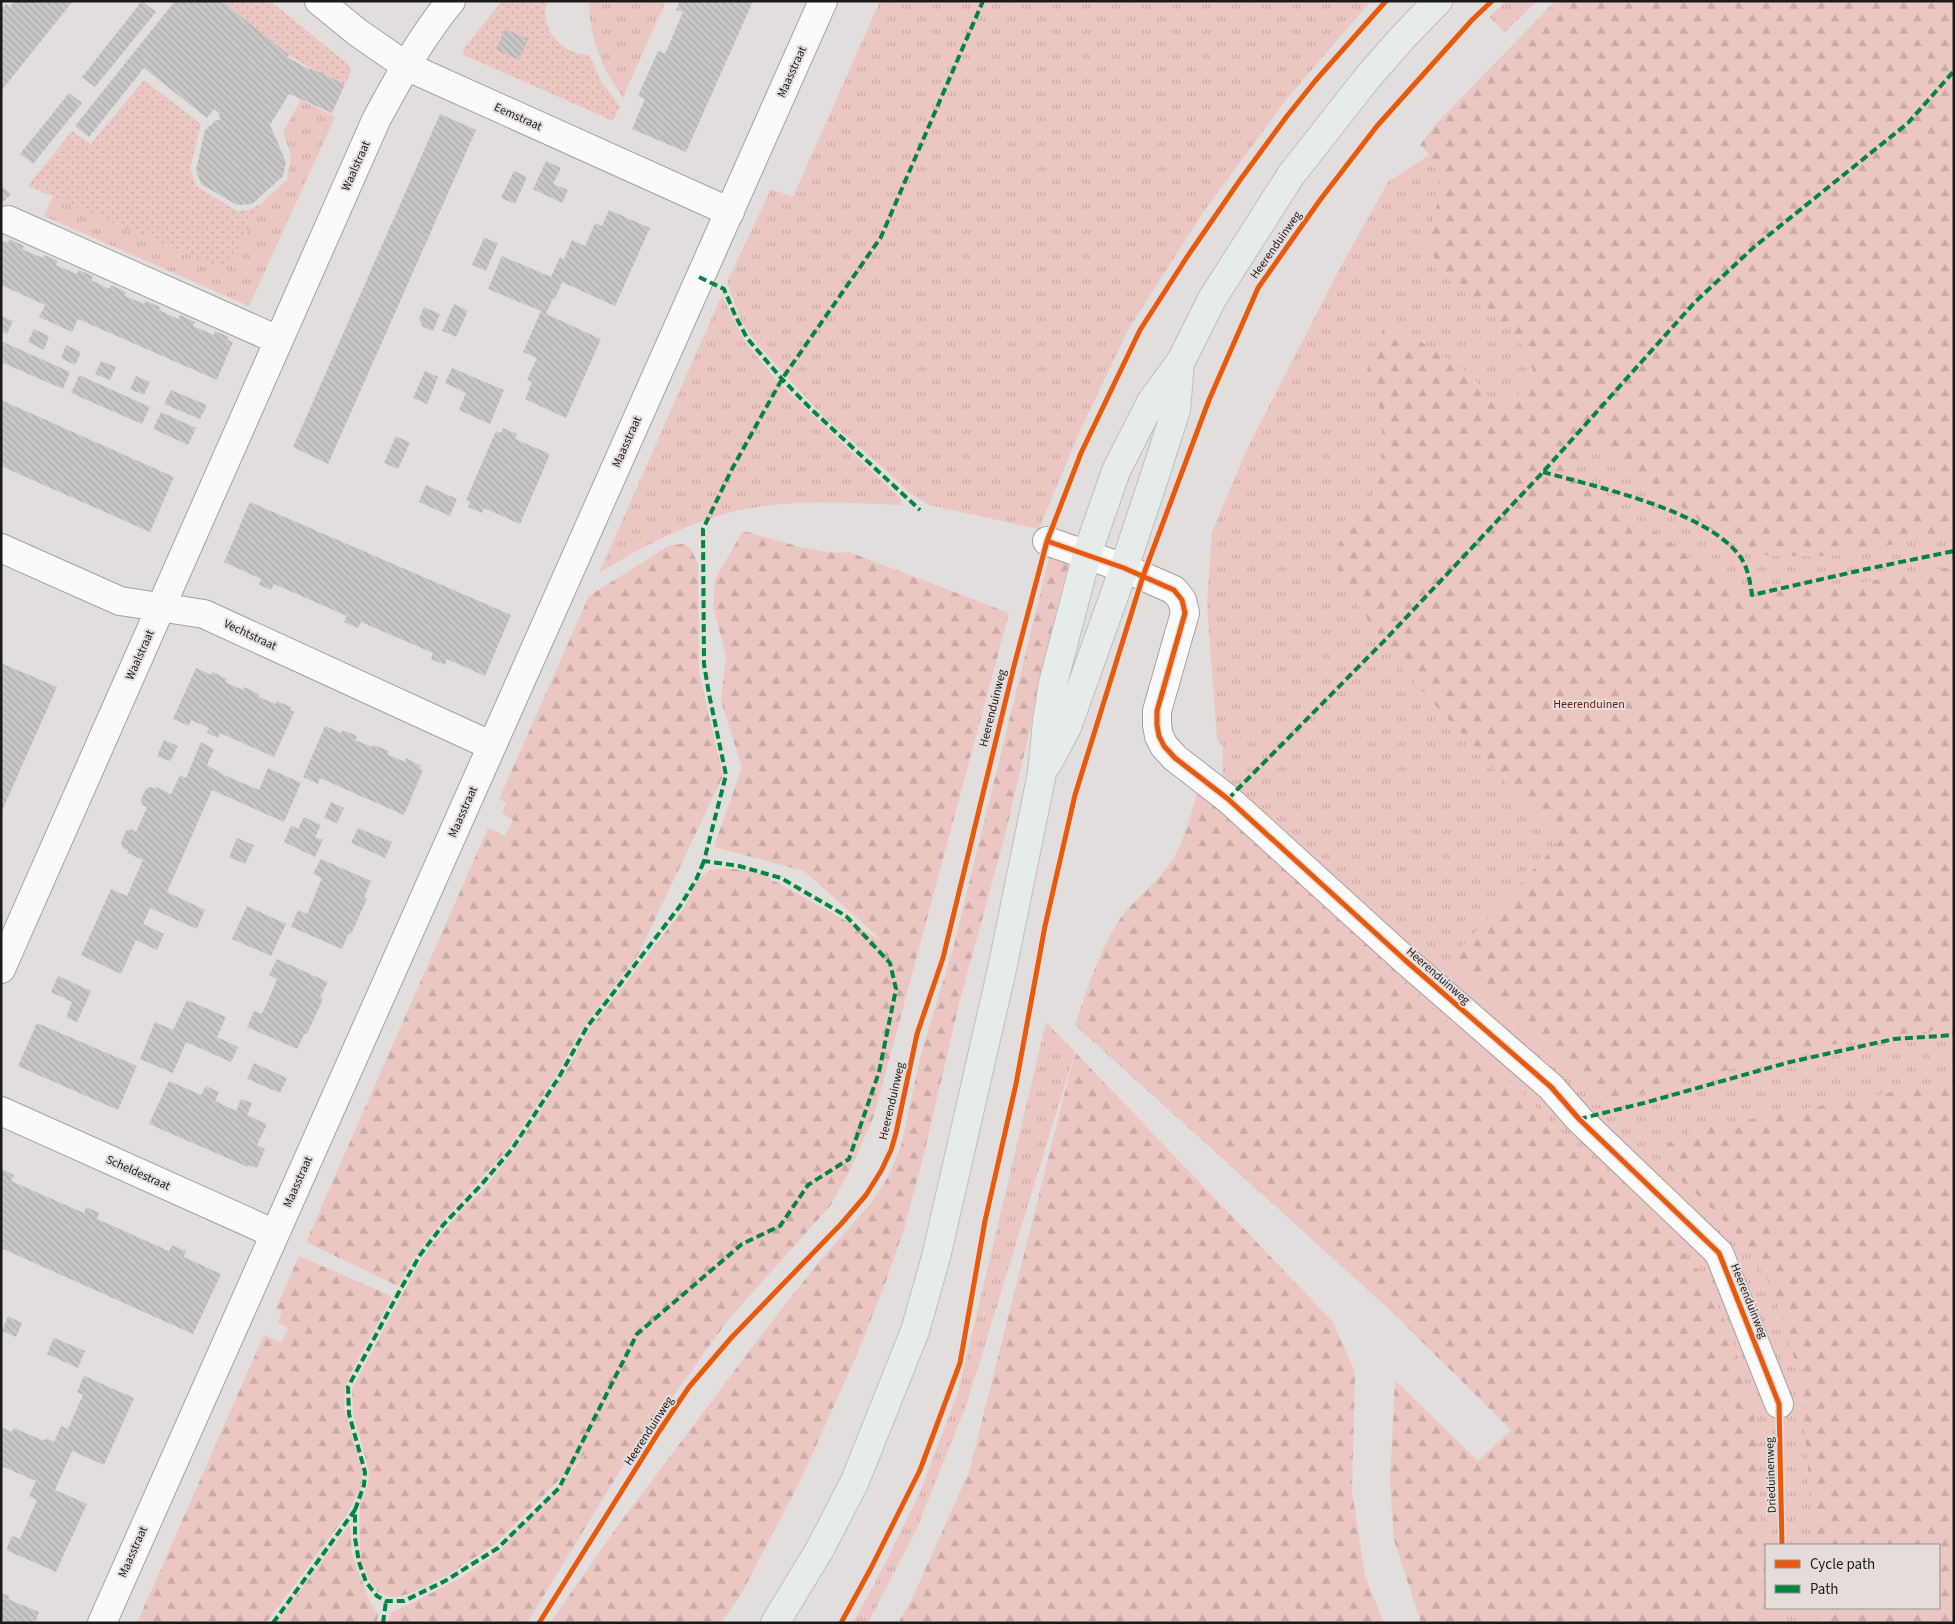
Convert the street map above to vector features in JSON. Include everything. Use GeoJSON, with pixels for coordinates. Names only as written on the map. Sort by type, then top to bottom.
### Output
{"type":"FeatureCollection","features":[{"type":"Feature","properties":{"kind":"main road","name":"Heerenduinweg"},"geometry":{"type":"LineString","coordinates":[[775,1623],[820,1549],[855,1481],[915,1331],[936,1257],[980,1068],[1042,773],[1047,721],[1054,683],[1087,554],[1116,471],[1151,402],[1180,361],[1212,299],[1292,175],[1374,70],[1438,1]]}},
{"type":"Feature","properties":{"kind":"main road","name":"Heerenduinweg"},"geometry":{"type":"LineString","coordinates":[[1042,773],[1067,726],[1124,568],[1176,410],[1180,361]]}},
{"type":"Feature","properties":{"kind":"street","name":"Eemstraat"},"geometry":{"type":"LineString","coordinates":[[319,1],[357,32],[406,66],[730,212]]}},
{"type":"Feature","properties":{"kind":"street","name":"Waalstraat"},"geometry":{"type":"LineString","coordinates":[[1,969],[377,118],[432,24],[450,1]]}},
{"type":"Feature","properties":{"kind":"street","name":"Maasstraat"},"geometry":{"type":"LineString","coordinates":[[102,1623],[823,1]]}},
{"type":"Feature","properties":{"kind":"street"},"geometry":{"type":"LineString","coordinates":[[8,220],[278,340]]}},
{"type":"Feature","properties":{"kind":"street","name":"Heerenduinweg"},"geometry":{"type":"LineString","coordinates":[[1047,541],[1124,568],[1174,590],[1182,600],[1185,613],[1157,711],[1156,725],[1164,746],[1175,758],[1228,798],[1405,960],[1550,1087],[1579,1119],[1719,1253],[1779,1404]]}},
{"type":"Feature","properties":{"kind":"street","name":"Vechtstraat"},"geometry":{"type":"LineString","coordinates":[[1,548],[120,601],[204,614],[492,746]]}},
{"type":"Feature","properties":{"kind":"street","name":"Scheldestraat"},"geometry":{"type":"LineString","coordinates":[[1,1111],[274,1234]]}},
{"type":"Feature","properties":{"kind":"green space"},"geometry":{"type":"Polygon","coordinates":[[[222,1],[270,1],[348,64],[351,70],[345,84],[310,68],[289,55],[222,1]]]}},
{"type":"Feature","properties":{"kind":"green space"},"geometry":{"type":"Polygon","coordinates":[[[502,1],[547,1],[546,21],[555,38],[570,50],[579,54],[589,55],[602,83],[620,106],[613,121],[464,55],[463,50],[502,1]]]}},
{"type":"Feature","properties":{"kind":"green space"},"geometry":{"type":"Polygon","coordinates":[[[589,1],[666,1],[623,97],[609,76],[598,52],[591,27],[589,1]]]}},
{"type":"Feature","properties":{"kind":"green space"},"geometry":{"type":"Polygon","coordinates":[[[880,1],[1371,1],[1290,95],[1204,211],[1128,330],[1078,435],[1039,529],[929,505],[911,494],[823,416],[758,345],[742,323],[727,282],[771,189],[793,197],[880,1]]]}},
{"type":"Feature","properties":{"kind":"green space"},"geometry":{"type":"Polygon","coordinates":[[[1506,1],[1537,1],[1505,32],[1489,17],[1506,1]]]}},
{"type":"Feature","properties":{"kind":"green space"},"geometry":{"type":"Polygon","coordinates":[[[1555,1],[1954,1],[1954,533],[1830,556],[1769,556],[1727,541],[1595,441],[1569,471],[1723,581],[1765,592],[1835,587],[1954,567],[1954,1026],[1929,1031],[1859,1039],[1784,1055],[1652,1090],[1606,1107],[1448,962],[1560,841],[1394,660],[1387,646],[1339,578],[1338,555],[1340,541],[1363,515],[1381,477],[1382,433],[1378,397],[1368,368],[1386,324],[1418,340],[1471,374],[1494,403],[1512,399],[1530,386],[1533,370],[1525,349],[1508,327],[1445,277],[1427,245],[1437,204],[1439,183],[1435,164],[1420,145],[1437,123],[1555,1]]]}},
{"type":"Feature","properties":{"kind":"green space","name":"Heerenduinen"},"geometry":{"type":"Polygon","coordinates":[[[1579,1],[1954,1],[1954,1623],[1684,1623],[1220,833],[1223,746],[1217,740],[1207,604],[1212,532],[1247,449],[1340,268],[1388,182],[1429,155],[1431,158],[1579,1]]]}},
{"type":"Feature","properties":{"kind":"green space"},"geometry":{"type":"Polygon","coordinates":[[[144,80],[201,124],[190,169],[196,186],[237,211],[249,210],[262,203],[227,271],[28,186],[72,131],[91,144],[144,80]]]}},
{"type":"Feature","properties":{"kind":"green space"},"geometry":{"type":"Polygon","coordinates":[[[301,100],[335,117],[249,306],[44,216],[53,196],[227,271],[262,203],[287,180],[291,155],[283,132],[301,100]]]}},
{"type":"Feature","properties":{"kind":"green space"},"geometry":{"type":"Polygon","coordinates":[[[722,295],[746,343],[775,379],[902,500],[901,505],[850,503],[781,504],[742,510],[720,515],[678,530],[638,550],[599,573],[722,295]]]}},
{"type":"Feature","properties":{"kind":"green space"},"geometry":{"type":"Polygon","coordinates":[[[743,531],[826,552],[849,552],[1009,613],[874,1116],[851,1168],[830,1206],[728,1320],[623,1466],[527,1623],[389,1623],[390,1613],[464,1576],[500,1551],[559,1488],[588,1451],[494,1545],[446,1576],[411,1593],[397,1597],[387,1596],[378,1592],[370,1581],[361,1561],[360,1504],[368,1484],[369,1471],[353,1413],[352,1389],[417,1267],[431,1246],[465,1206],[483,1190],[515,1150],[575,1057],[579,1046],[591,1027],[683,909],[704,874],[714,869],[728,869],[762,874],[884,942],[804,871],[714,847],[742,767],[721,701],[726,656],[713,606],[715,579],[743,531]]]}},
{"type":"Feature","properties":{"kind":"green space"},"geometry":{"type":"Polygon","coordinates":[[[683,544],[691,549],[698,564],[699,672],[723,776],[638,955],[580,1032],[558,1073],[507,1150],[441,1223],[413,1259],[398,1286],[306,1242],[488,828],[505,836],[513,820],[502,814],[506,803],[499,799],[589,596],[670,545],[683,544]]]}},
{"type":"Feature","properties":{"kind":"green space"},"geometry":{"type":"Polygon","coordinates":[[[1049,558],[1071,564],[1056,619],[1005,835],[960,1000],[924,1154],[904,1229],[857,1354],[802,1477],[740,1596],[721,1623],[550,1623],[614,1531],[762,1334],[819,1262],[871,1203],[888,1177],[901,1146],[921,1054],[953,949],[1049,558]]]}},
{"type":"Feature","properties":{"kind":"green space"},"geometry":{"type":"Polygon","coordinates":[[[1197,792],[1241,823],[1669,1235],[1704,1278],[1731,1334],[1757,1428],[1765,1623],[1421,1623],[1394,1540],[1390,1480],[1395,1380],[1478,1461],[1511,1430],[1389,1309],[1075,1025],[1093,973],[1110,935],[1122,916],[1156,881],[1174,857],[1184,836],[1197,792]]]}},
{"type":"Feature","properties":{"kind":"green space"},"geometry":{"type":"Polygon","coordinates":[[[1046,1022],[1075,1052],[967,1403],[917,1528],[868,1623],[853,1623],[885,1564],[920,1492],[958,1392],[1046,1022]]]}},
{"type":"Feature","properties":{"kind":"green space"},"geometry":{"type":"Polygon","coordinates":[[[1075,1052],[1332,1321],[1355,1372],[1352,1491],[1365,1576],[1384,1623],[898,1623],[912,1599],[969,1472],[1075,1052]]]}},
{"type":"Feature","properties":{"kind":"green space"},"geometry":{"type":"Polygon","coordinates":[[[1927,1085],[1954,1086],[1954,1623],[1818,1623],[1818,1609],[1940,1609],[1940,1544],[1814,1544],[1801,1382],[1783,1320],[1768,1280],[1736,1233],[1658,1157],[1670,1142],[1690,1131],[1927,1085]]]}},
{"type":"Feature","properties":{"kind":"green space"},"geometry":{"type":"Polygon","coordinates":[[[299,1256],[389,1295],[391,1299],[352,1371],[345,1389],[344,1409],[362,1470],[361,1487],[347,1514],[266,1623],[137,1623],[264,1335],[282,1343],[288,1328],[278,1322],[282,1311],[276,1308],[299,1256]]]}},
{"type":"Feature","properties":{"kind":"green space"},"geometry":{"type":"Polygon","coordinates":[[[350,1524],[352,1555],[370,1602],[378,1613],[377,1623],[276,1623],[350,1524]]]}},
{"type":"Feature","properties":{"kind":"building"},"geometry":{"type":"Polygon","coordinates":[[[14,1],[73,1],[1,91],[1,9],[6,4],[10,7],[14,1]]]}},
{"type":"Feature","properties":{"kind":"building"},"geometry":{"type":"Polygon","coordinates":[[[142,1],[156,12],[95,87],[82,77],[142,1]]]}},
{"type":"Feature","properties":{"kind":"building"},"geometry":{"type":"Polygon","coordinates":[[[175,1],[222,1],[289,55],[287,57],[310,70],[310,68],[345,84],[332,113],[289,94],[270,125],[286,162],[283,176],[252,204],[237,205],[201,184],[196,170],[205,130],[216,120],[220,120],[219,113],[214,109],[207,118],[144,68],[89,137],[75,126],[175,1]]]}},
{"type":"Feature","properties":{"kind":"building"},"geometry":{"type":"Polygon","coordinates":[[[680,1],[753,1],[686,152],[632,129],[645,99],[638,96],[658,51],[665,54],[683,12],[676,10],[680,1]]]}},
{"type":"Feature","properties":{"kind":"building"},"geometry":{"type":"Polygon","coordinates":[[[505,29],[528,39],[519,60],[496,50],[505,29]]]}},
{"type":"Feature","properties":{"kind":"building"},"geometry":{"type":"Polygon","coordinates":[[[69,93],[82,103],[33,164],[20,154],[69,93]]]}},
{"type":"Feature","properties":{"kind":"building"},"geometry":{"type":"Polygon","coordinates":[[[440,114],[476,130],[328,464],[293,447],[440,114]]]}},
{"type":"Feature","properties":{"kind":"building"},"geometry":{"type":"Polygon","coordinates":[[[546,161],[561,168],[553,184],[568,190],[562,203],[533,189],[546,161]]]}},
{"type":"Feature","properties":{"kind":"building"},"geometry":{"type":"Polygon","coordinates":[[[514,171],[527,177],[515,204],[501,198],[514,171]]]}},
{"type":"Feature","properties":{"kind":"building"},"geometry":{"type":"Polygon","coordinates":[[[1,186],[11,194],[1,204],[1,186]]]}},
{"type":"Feature","properties":{"kind":"building"},"geometry":{"type":"Polygon","coordinates":[[[609,210],[650,228],[615,306],[562,282],[555,299],[553,298],[546,314],[601,339],[566,418],[525,399],[532,382],[527,380],[537,358],[523,352],[541,311],[488,289],[502,256],[551,277],[560,257],[564,259],[572,240],[585,246],[595,223],[602,226],[609,210]]]}},
{"type":"Feature","properties":{"kind":"building"},"geometry":{"type":"Polygon","coordinates":[[[484,238],[498,243],[486,271],[472,265],[484,238]]]}},
{"type":"Feature","properties":{"kind":"building"},"geometry":{"type":"Polygon","coordinates":[[[10,239],[24,246],[22,249],[26,251],[43,258],[44,255],[58,261],[56,265],[77,274],[79,270],[93,276],[91,280],[109,289],[111,285],[126,292],[125,296],[144,304],[146,301],[160,307],[159,310],[178,319],[180,315],[195,322],[193,326],[214,335],[215,331],[229,337],[227,340],[233,342],[217,380],[78,319],[72,332],[39,317],[45,305],[1,285],[1,240],[8,243],[10,239]]]}},
{"type":"Feature","properties":{"kind":"building"},"geometry":{"type":"Polygon","coordinates":[[[454,304],[468,311],[456,337],[442,331],[454,304]]]}},
{"type":"Feature","properties":{"kind":"building"},"geometry":{"type":"Polygon","coordinates":[[[424,307],[440,314],[433,331],[423,327],[419,319],[424,307]]]}},
{"type":"Feature","properties":{"kind":"building"},"geometry":{"type":"Polygon","coordinates":[[[1,316],[13,321],[7,334],[1,331],[1,316]]]}},
{"type":"Feature","properties":{"kind":"building"},"geometry":{"type":"Polygon","coordinates":[[[34,329],[49,336],[44,350],[28,342],[34,329]]]}},
{"type":"Feature","properties":{"kind":"building"},"geometry":{"type":"Polygon","coordinates":[[[1,341],[70,372],[63,389],[1,362],[1,341]]]}},
{"type":"Feature","properties":{"kind":"building"},"geometry":{"type":"Polygon","coordinates":[[[66,345],[81,352],[75,365],[61,358],[66,345]]]}},
{"type":"Feature","properties":{"kind":"building"},"geometry":{"type":"Polygon","coordinates":[[[101,361],[116,367],[110,380],[95,374],[101,361]]]}},
{"type":"Feature","properties":{"kind":"building"},"geometry":{"type":"Polygon","coordinates":[[[452,368],[504,390],[490,424],[459,410],[466,393],[445,383],[452,368]]]}},
{"type":"Feature","properties":{"kind":"building"},"geometry":{"type":"Polygon","coordinates":[[[425,371],[438,377],[427,404],[413,398],[425,371]]]}},
{"type":"Feature","properties":{"kind":"building"},"geometry":{"type":"Polygon","coordinates":[[[79,375],[150,407],[142,424],[71,393],[79,375]]]}},
{"type":"Feature","properties":{"kind":"building"},"geometry":{"type":"Polygon","coordinates":[[[136,376],[150,382],[144,395],[130,389],[136,376]]]}},
{"type":"Feature","properties":{"kind":"building"},"geometry":{"type":"Polygon","coordinates":[[[171,390],[207,405],[200,419],[164,404],[171,390]]]}},
{"type":"Feature","properties":{"kind":"building"},"geometry":{"type":"Polygon","coordinates":[[[1,400],[174,477],[150,532],[1,466],[1,400]]]}},
{"type":"Feature","properties":{"kind":"building"},"geometry":{"type":"Polygon","coordinates":[[[161,412],[196,428],[188,445],[153,429],[161,412]]]}},
{"type":"Feature","properties":{"kind":"building"},"geometry":{"type":"Polygon","coordinates":[[[503,428],[517,434],[515,439],[550,454],[520,524],[484,508],[482,513],[468,507],[470,502],[466,500],[496,431],[501,433],[503,428]]]}},
{"type":"Feature","properties":{"kind":"building"},"geometry":{"type":"Polygon","coordinates":[[[396,436],[410,443],[398,469],[384,463],[396,436]]]}},
{"type":"Feature","properties":{"kind":"building"},"geometry":{"type":"Polygon","coordinates":[[[426,485],[457,499],[450,516],[419,502],[426,485]]]}},
{"type":"Feature","properties":{"kind":"building"},"geometry":{"type":"Polygon","coordinates":[[[250,502],[511,615],[485,676],[447,659],[445,665],[431,659],[433,653],[361,622],[358,628],[344,622],[347,616],[274,584],[271,590],[259,585],[261,579],[224,562],[250,502]]]}},
{"type":"Feature","properties":{"kind":"building"},"geometry":{"type":"Polygon","coordinates":[[[1,663],[57,687],[1,813],[1,663]]]}},
{"type":"Feature","properties":{"kind":"building"},"geometry":{"type":"Polygon","coordinates":[[[196,668],[211,675],[212,672],[227,679],[225,682],[243,690],[244,687],[259,694],[258,696],[261,698],[276,704],[277,701],[291,707],[290,710],[294,712],[274,757],[220,733],[218,738],[207,733],[209,728],[191,720],[189,726],[173,719],[196,668]]]}},
{"type":"Feature","properties":{"kind":"building"},"geometry":{"type":"Polygon","coordinates":[[[325,726],[341,733],[342,730],[357,736],[355,740],[372,747],[374,745],[389,751],[387,754],[391,756],[405,762],[406,758],[421,766],[420,768],[423,770],[404,815],[320,778],[318,784],[303,777],[325,726]]]}},
{"type":"Feature","properties":{"kind":"building"},"geometry":{"type":"Polygon","coordinates":[[[164,740],[178,746],[170,761],[157,756],[164,740]]]}},
{"type":"Feature","properties":{"kind":"building"},"geometry":{"type":"Polygon","coordinates":[[[201,742],[214,749],[207,765],[226,776],[259,790],[268,768],[301,783],[284,822],[212,790],[167,892],[205,910],[197,929],[150,908],[143,924],[164,934],[157,950],[136,940],[121,974],[81,955],[111,889],[127,896],[143,860],[127,853],[128,850],[123,848],[121,843],[126,831],[131,829],[136,832],[147,807],[142,805],[141,799],[146,789],[150,787],[155,789],[156,787],[171,794],[180,775],[186,778],[201,742]]]}},
{"type":"Feature","properties":{"kind":"building"},"geometry":{"type":"Polygon","coordinates":[[[331,802],[344,808],[337,823],[324,818],[331,802]]]}},
{"type":"Feature","properties":{"kind":"building"},"geometry":{"type":"Polygon","coordinates":[[[304,817],[321,825],[315,837],[323,840],[315,857],[284,842],[291,826],[298,829],[304,817]]]}},
{"type":"Feature","properties":{"kind":"building"},"geometry":{"type":"Polygon","coordinates":[[[358,828],[392,842],[385,858],[351,843],[358,828]]]}},
{"type":"Feature","properties":{"kind":"building"},"geometry":{"type":"Polygon","coordinates":[[[237,838],[254,845],[245,864],[229,857],[237,838]]]}},
{"type":"Feature","properties":{"kind":"building"},"geometry":{"type":"Polygon","coordinates":[[[321,859],[371,881],[364,897],[367,899],[342,949],[291,927],[298,910],[307,914],[322,878],[313,874],[321,859]]]}},
{"type":"Feature","properties":{"kind":"building"},"geometry":{"type":"Polygon","coordinates":[[[247,906],[286,924],[271,956],[232,939],[247,906]]]}},
{"type":"Feature","properties":{"kind":"building"},"geometry":{"type":"Polygon","coordinates":[[[277,959],[328,982],[320,997],[323,999],[307,1034],[305,1033],[297,1049],[247,1027],[254,1011],[262,1014],[270,996],[277,979],[269,975],[277,959]]]}},
{"type":"Feature","properties":{"kind":"building"},"geometry":{"type":"Polygon","coordinates":[[[58,976],[91,991],[77,1022],[66,1017],[72,1002],[51,992],[58,976]]]}},
{"type":"Feature","properties":{"kind":"building"},"geometry":{"type":"Polygon","coordinates":[[[187,1000],[226,1017],[217,1037],[238,1047],[231,1062],[186,1042],[173,1073],[140,1059],[155,1022],[173,1030],[187,1000]]]}},
{"type":"Feature","properties":{"kind":"building"},"geometry":{"type":"Polygon","coordinates":[[[37,1023],[137,1066],[118,1110],[18,1066],[37,1023]]]}},
{"type":"Feature","properties":{"kind":"building"},"geometry":{"type":"Polygon","coordinates":[[[254,1063],[287,1078],[280,1093],[247,1079],[254,1063]]]}},
{"type":"Feature","properties":{"kind":"building"},"geometry":{"type":"Polygon","coordinates":[[[169,1081],[201,1095],[206,1086],[219,1092],[215,1101],[236,1111],[241,1099],[252,1103],[247,1115],[267,1124],[257,1145],[265,1149],[257,1168],[249,1165],[248,1167],[149,1124],[169,1081]]]}},
{"type":"Feature","properties":{"kind":"building"},"geometry":{"type":"Polygon","coordinates":[[[1,1169],[14,1175],[11,1181],[84,1213],[86,1207],[99,1213],[97,1219],[169,1251],[172,1245],[186,1251],[184,1257],[221,1274],[193,1334],[1,1248],[1,1169]]]}},
{"type":"Feature","properties":{"kind":"building"},"geometry":{"type":"Polygon","coordinates":[[[8,1316],[22,1323],[16,1337],[2,1331],[8,1316]]]}},
{"type":"Feature","properties":{"kind":"building"},"geometry":{"type":"Polygon","coordinates":[[[54,1338],[85,1351],[78,1368],[47,1354],[54,1338]]]}},
{"type":"Feature","properties":{"kind":"building"},"geometry":{"type":"Polygon","coordinates":[[[84,1376],[134,1398],[104,1465],[72,1451],[55,1490],[87,1504],[56,1572],[6,1550],[12,1536],[20,1539],[37,1500],[29,1496],[36,1481],[1,1466],[1,1431],[3,1428],[12,1432],[14,1428],[44,1441],[46,1438],[54,1442],[61,1426],[68,1429],[83,1395],[77,1392],[84,1376]]]}},
{"type":"Feature","properties":{"kind":"building"},"geometry":{"type":"Polygon","coordinates":[[[1,1593],[10,1596],[8,1599],[39,1612],[35,1623],[1,1623],[1,1593]]]}},
{"type":"Feature","properties":{"kind":"marked path"},"geometry":{"type":"LineString","coordinates":[[273,1623],[355,1510],[355,1538],[359,1562],[366,1582],[377,1596],[386,1601],[404,1601],[445,1581],[498,1548],[559,1488],[637,1334],[742,1244],[780,1226],[808,1185],[849,1159],[879,1072],[896,989],[890,963],[846,916],[781,878],[739,866],[704,861],[726,775],[704,664],[703,529],[732,469],[782,379],[881,237],[983,1]]}},
{"type":"Feature","properties":{"kind":"marked path"},"geometry":{"type":"LineString","coordinates":[[1228,799],[1386,639],[1543,472],[1695,302],[1754,247],[1908,123],[1954,71]]}},
{"type":"Feature","properties":{"kind":"marked path"},"geometry":{"type":"LineString","coordinates":[[699,277],[724,289],[747,338],[782,379],[811,409],[920,510]]}},
{"type":"Feature","properties":{"kind":"marked path"},"geometry":{"type":"LineString","coordinates":[[1543,472],[1648,502],[1701,525],[1723,539],[1739,555],[1747,569],[1752,595],[1954,551]]}},
{"type":"Feature","properties":{"kind":"marked path"},"geometry":{"type":"LineString","coordinates":[[355,1510],[364,1485],[365,1472],[349,1414],[348,1387],[399,1292],[420,1255],[443,1225],[512,1149],[559,1077],[587,1027],[680,906],[696,880],[704,861]]}},
{"type":"Feature","properties":{"kind":"marked path"},"geometry":{"type":"LineString","coordinates":[[1579,1119],[1644,1103],[1790,1062],[1894,1039],[1954,1035]]}},
{"type":"Feature","properties":{"kind":"marked path"},"geometry":{"type":"LineString","coordinates":[[383,1623],[386,1601]]}},
{"type":"Feature","properties":{"kind":"cycle path"},"geometry":{"type":"LineString","coordinates":[[539,1623],[689,1387],[731,1338],[842,1223],[866,1195],[881,1171],[891,1150],[896,1133],[917,1034],[943,958],[1014,666],[1047,541],[1081,453],[1140,330],[1187,257],[1287,116],[1316,80],[1386,1]]}},
{"type":"Feature","properties":{"kind":"cycle path"},"geometry":{"type":"LineString","coordinates":[[841,1623],[920,1470],[960,1363],[985,1221],[1016,1084],[1045,926],[1075,795],[1143,576],[1209,400],[1258,288],[1320,200],[1377,126],[1472,20],[1492,1]]}},
{"type":"Feature","properties":{"kind":"cycle path","name":"Drieduinenweg"},"geometry":{"type":"LineString","coordinates":[[1047,541],[1124,568],[1174,590],[1182,600],[1185,613],[1157,711],[1159,736],[1164,746],[1175,758],[1228,799],[1405,960],[1551,1087],[1579,1119],[1719,1253],[1779,1404],[1782,1544]]}}]}
